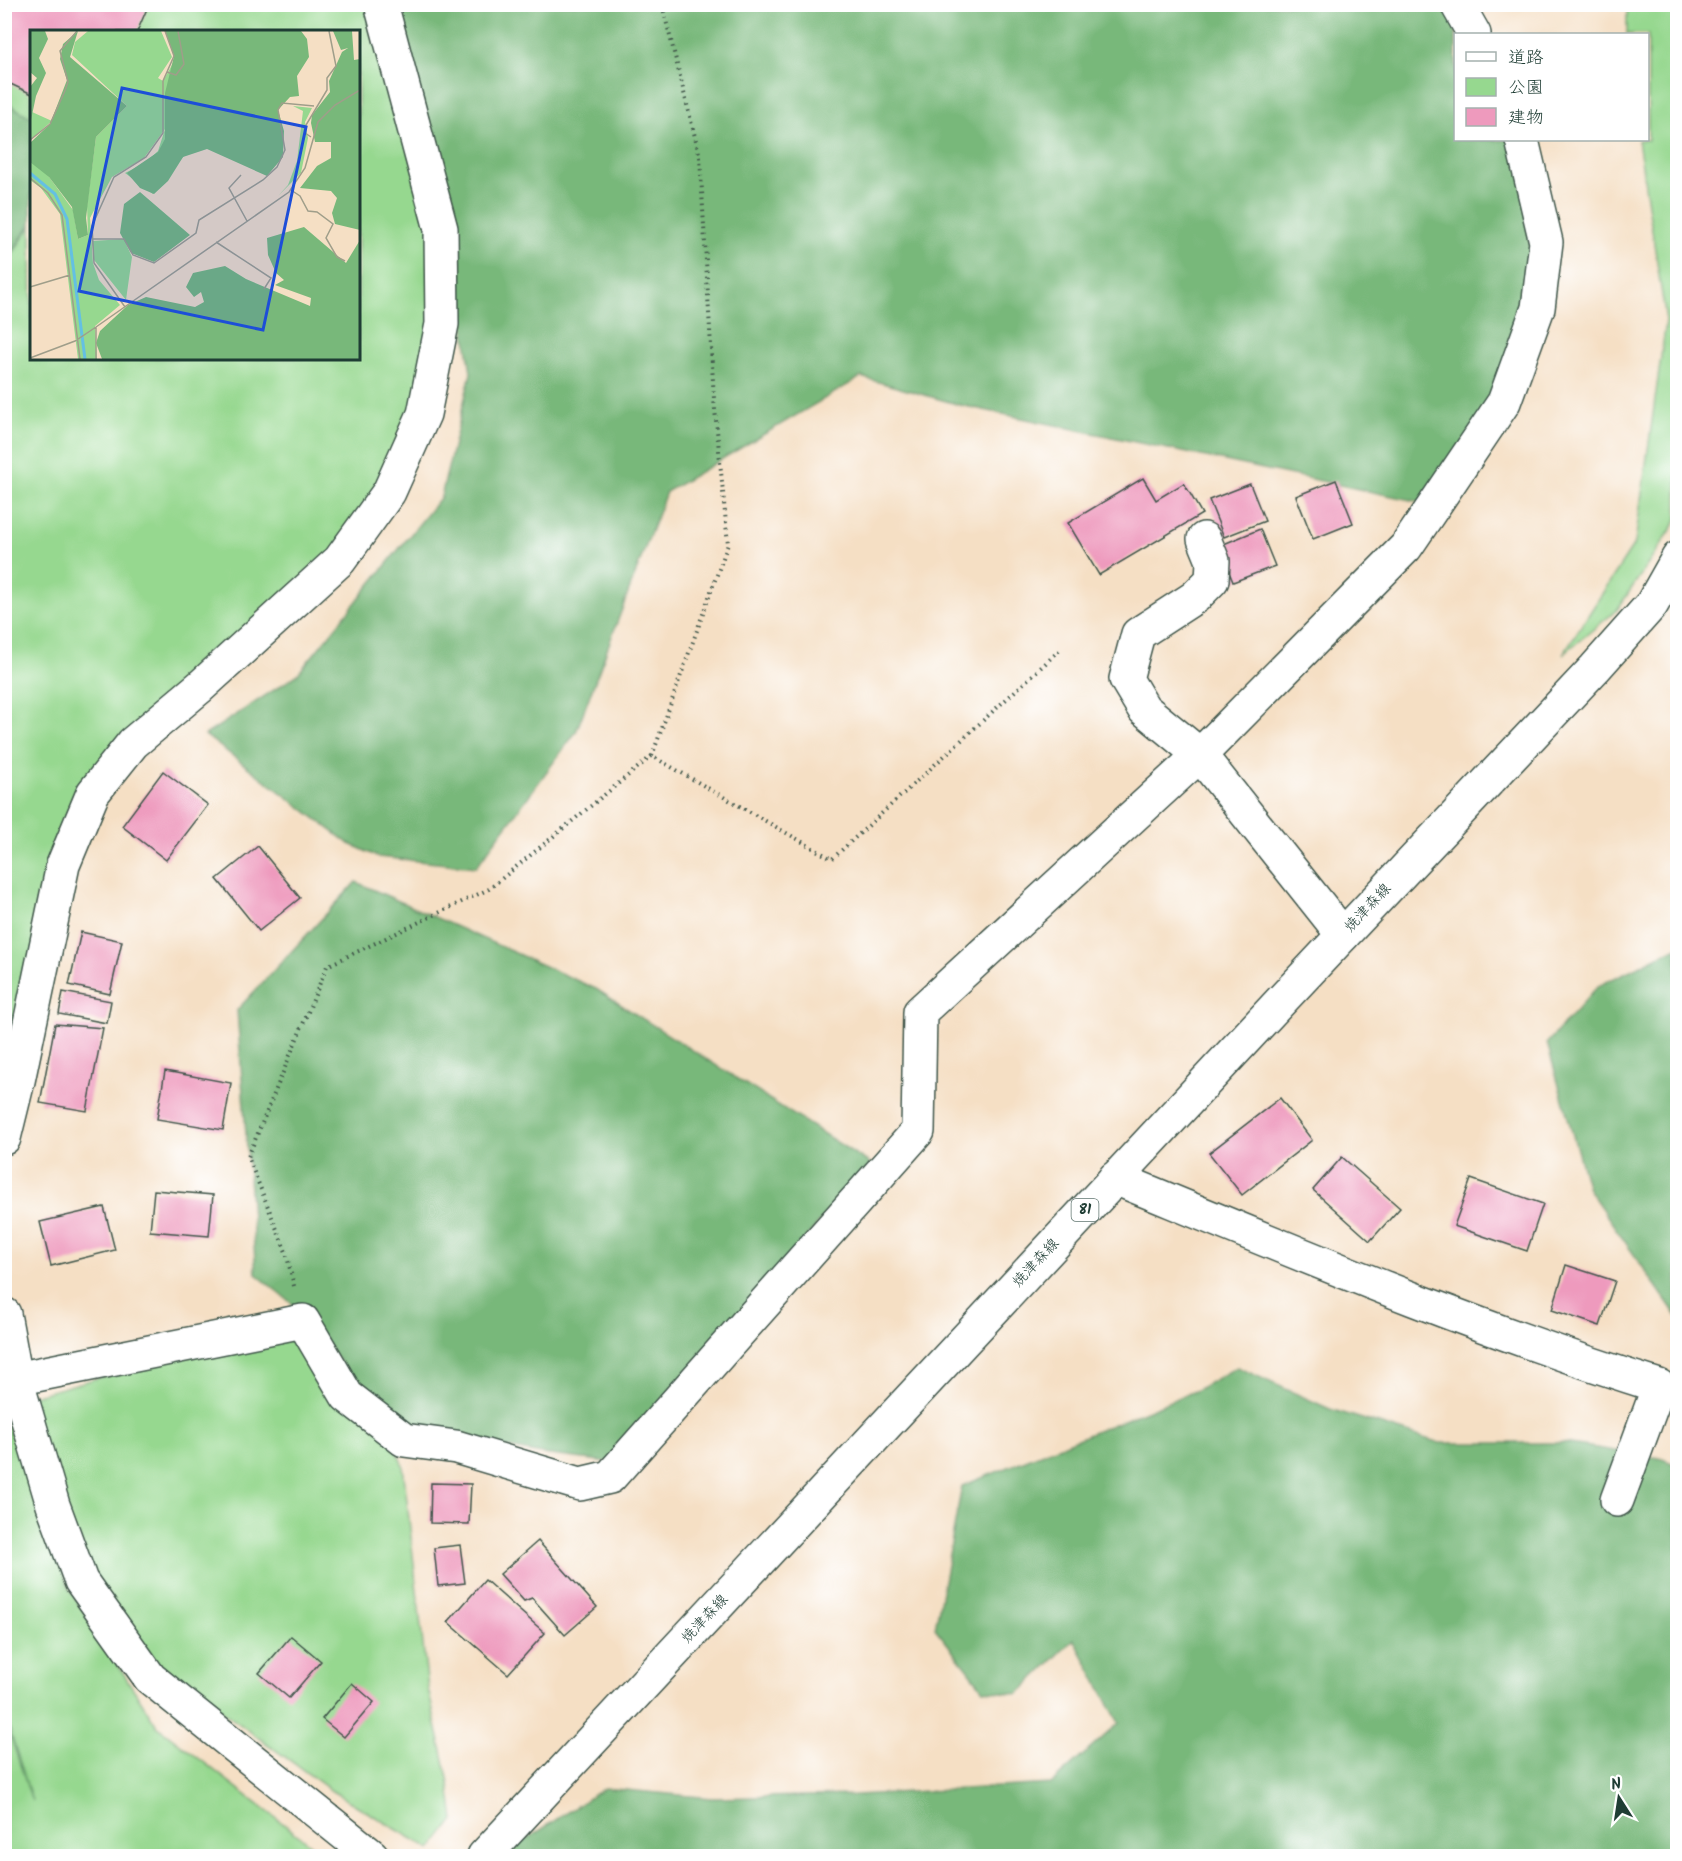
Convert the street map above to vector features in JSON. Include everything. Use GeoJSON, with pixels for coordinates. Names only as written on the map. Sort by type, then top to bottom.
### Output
{"type":"FeatureCollection","features":[{"type":"Feature","properties":{"kind":"street"},"geometry":{"type":"LineString","coordinates":[[4,1138],[63,865],[93,793],[133,743],[200,687],[340,560],[389,492],[424,414],[442,324],[441,229],[381,4]]}},
{"type":"Feature","properties":{"kind":"street"},"geometry":{"type":"LineString","coordinates":[[1458,4],[1473,33]]}},
{"type":"Feature","properties":{"kind":"street"},"geometry":{"type":"LineString","coordinates":[[16,1379],[303,1321],[347,1396],[404,1440],[456,1447],[580,1484],[610,1478],[918,1131],[920,1012],[1200,755],[1406,547],[1504,402],[1538,309],[1546,242],[1522,141]]}},
{"type":"Feature","properties":{"kind":"street"},"geometry":{"type":"LineString","coordinates":[[1204,539],[1213,561],[1212,580],[1195,597],[1138,634],[1126,679],[1144,709],[1200,755],[1343,935]]}},
{"type":"Feature","properties":{"kind":"street","name":"焼津森線"},"geometry":{"type":"LineString","coordinates":[[484,1857],[1343,935],[1595,668],[1652,604],[1674,574]]}},
{"type":"Feature","properties":{"kind":"street"},"geometry":{"type":"LineString","coordinates":[[1116,1178],[1388,1290],[1594,1366],[1659,1386],[1617,1500]]}},
{"type":"Feature","properties":{"kind":"street"},"geometry":{"type":"LineString","coordinates":[[4,1314],[16,1379],[54,1505],[81,1581],[150,1678],[372,1857]]}},
{"type":"Feature","properties":{"kind":"path"},"geometry":{"type":"LineString","coordinates":[[303,1321],[286,1252],[248,1157],[327,966],[489,889],[652,756],[728,544],[714,399],[700,157],[662,4]]}},
{"type":"Feature","properties":{"kind":"path"},"geometry":{"type":"LineString","coordinates":[[652,756],[832,859],[1062,648]]}},
{"type":"Feature","properties":{"kind":"green space"},"geometry":{"type":"Polygon","coordinates":[[[5,5],[373,5],[438,219],[426,375],[389,472],[323,576],[82,798],[5,1058],[5,266],[30,227],[30,360],[360,360],[360,30],[30,30],[30,117],[5,102],[5,5]]]}},
{"type":"Feature","properties":{"kind":"green space"},"geometry":{"type":"Polygon","coordinates":[[[393,5],[1457,5],[1456,33],[1454,33],[1454,141],[1517,141],[1538,308],[1434,505],[960,405],[861,377],[666,492],[576,732],[476,867],[378,857],[348,843],[205,735],[297,675],[441,497],[471,373],[441,168],[393,5]]]}},
{"type":"Feature","properties":{"kind":"green space"},"geometry":{"type":"Polygon","coordinates":[[[1627,5],[1675,5],[1677,23],[1677,521],[1617,610],[1563,654],[1635,543],[1666,321],[1638,141],[1649,141],[1649,33],[1627,33],[1627,5]]]}},
{"type":"Feature","properties":{"kind":"green space"},"geometry":{"type":"Polygon","coordinates":[[[4,102],[30,117],[30,225],[5,264],[4,102]]]}},
{"type":"Feature","properties":{"kind":"green space"},"geometry":{"type":"Polygon","coordinates":[[[356,882],[596,989],[871,1164],[608,1462],[542,1454],[386,1426],[307,1316],[256,1274],[237,1010],[356,882]]]}},
{"type":"Feature","properties":{"kind":"green space"},"geometry":{"type":"Polygon","coordinates":[[[1677,947],[1677,1316],[1588,1189],[1547,1043],[1598,986],[1677,947]]]}},
{"type":"Feature","properties":{"kind":"green space"},"geometry":{"type":"Polygon","coordinates":[[[303,1321],[386,1426],[403,1466],[428,1689],[448,1778],[454,1820],[431,1850],[332,1791],[161,1667],[73,1559],[22,1399],[303,1321]]]}},
{"type":"Feature","properties":{"kind":"green space"},"geometry":{"type":"Polygon","coordinates":[[[1237,1367],[1330,1409],[1440,1443],[1564,1443],[1660,1458],[1677,1465],[1677,1856],[501,1856],[604,1788],[712,1798],[856,1795],[1051,1784],[1119,1723],[1074,1639],[1018,1694],[984,1690],[935,1628],[962,1486],[1195,1391],[1237,1367]]]}},
{"type":"Feature","properties":{"kind":"green space"},"geometry":{"type":"Polygon","coordinates":[[[4,1415],[70,1590],[157,1726],[325,1856],[5,1856],[5,1719],[32,1801],[5,1715],[4,1415]]]}},
{"type":"Feature","properties":{"kind":"building"},"geometry":{"type":"Polygon","coordinates":[[[4,4],[149,4],[138,30],[30,30],[30,93],[4,81],[4,4]]]}},
{"type":"Feature","properties":{"kind":"building"},"geometry":{"type":"Polygon","coordinates":[[[1143,478],[1156,500],[1184,483],[1202,514],[1099,575],[1068,523],[1143,478]]]}},
{"type":"Feature","properties":{"kind":"building"},"geometry":{"type":"Polygon","coordinates":[[[1336,480],[1353,523],[1313,539],[1296,496],[1336,480]]]}},
{"type":"Feature","properties":{"kind":"building"},"geometry":{"type":"Polygon","coordinates":[[[1250,484],[1265,521],[1224,537],[1209,500],[1250,484]]]}},
{"type":"Feature","properties":{"kind":"building"},"geometry":{"type":"Polygon","coordinates":[[[1260,529],[1275,566],[1233,582],[1219,546],[1260,529]]]}},
{"type":"Feature","properties":{"kind":"building"},"geometry":{"type":"Polygon","coordinates":[[[163,771],[208,805],[166,860],[122,826],[163,771]]]}},
{"type":"Feature","properties":{"kind":"building"},"geometry":{"type":"Polygon","coordinates":[[[258,846],[300,898],[259,931],[217,879],[258,846]]]}},
{"type":"Feature","properties":{"kind":"building"},"geometry":{"type":"Polygon","coordinates":[[[81,932],[122,941],[110,994],[69,985],[81,932]]]}},
{"type":"Feature","properties":{"kind":"building"},"geometry":{"type":"Polygon","coordinates":[[[63,992],[111,1001],[107,1023],[59,1014],[63,992]]]}},
{"type":"Feature","properties":{"kind":"building"},"geometry":{"type":"Polygon","coordinates":[[[55,1024],[103,1028],[87,1111],[40,1103],[55,1024]]]}},
{"type":"Feature","properties":{"kind":"building"},"geometry":{"type":"Polygon","coordinates":[[[165,1071],[231,1083],[223,1130],[157,1119],[165,1071]]]}},
{"type":"Feature","properties":{"kind":"building"},"geometry":{"type":"Polygon","coordinates":[[[1280,1098],[1312,1140],[1242,1195],[1209,1153],[1280,1098]]]}},
{"type":"Feature","properties":{"kind":"building"},"geometry":{"type":"Polygon","coordinates":[[[1342,1157],[1400,1208],[1370,1241],[1313,1190],[1342,1157]]]}},
{"type":"Feature","properties":{"kind":"building"},"geometry":{"type":"Polygon","coordinates":[[[1471,1179],[1543,1204],[1527,1251],[1454,1226],[1471,1179]]]}},
{"type":"Feature","properties":{"kind":"building"},"geometry":{"type":"Polygon","coordinates":[[[154,1190],[213,1195],[209,1236],[150,1231],[154,1190]]]}},
{"type":"Feature","properties":{"kind":"building"},"geometry":{"type":"Polygon","coordinates":[[[104,1207],[115,1250],[51,1266],[40,1222],[104,1207]]]}},
{"type":"Feature","properties":{"kind":"building"},"geometry":{"type":"Polygon","coordinates":[[[1566,1265],[1615,1281],[1600,1326],[1552,1310],[1566,1265]]]}},
{"type":"Feature","properties":{"kind":"building"},"geometry":{"type":"Polygon","coordinates":[[[431,1483],[471,1484],[469,1524],[430,1523],[431,1483]]]}},
{"type":"Feature","properties":{"kind":"building"},"geometry":{"type":"Polygon","coordinates":[[[538,1541],[597,1607],[565,1635],[532,1598],[524,1601],[500,1574],[538,1541]]]}},
{"type":"Feature","properties":{"kind":"building"},"geometry":{"type":"Polygon","coordinates":[[[460,1545],[465,1583],[438,1586],[434,1548],[460,1545]]]}},
{"type":"Feature","properties":{"kind":"building"},"geometry":{"type":"Polygon","coordinates":[[[485,1580],[545,1633],[508,1674],[448,1622],[485,1580]]]}},
{"type":"Feature","properties":{"kind":"building"},"geometry":{"type":"Polygon","coordinates":[[[291,1636],[321,1661],[289,1698],[259,1673],[291,1636]]]}},
{"type":"Feature","properties":{"kind":"building"},"geometry":{"type":"Polygon","coordinates":[[[352,1683],[374,1702],[344,1737],[322,1719],[352,1683]]]}}]}
